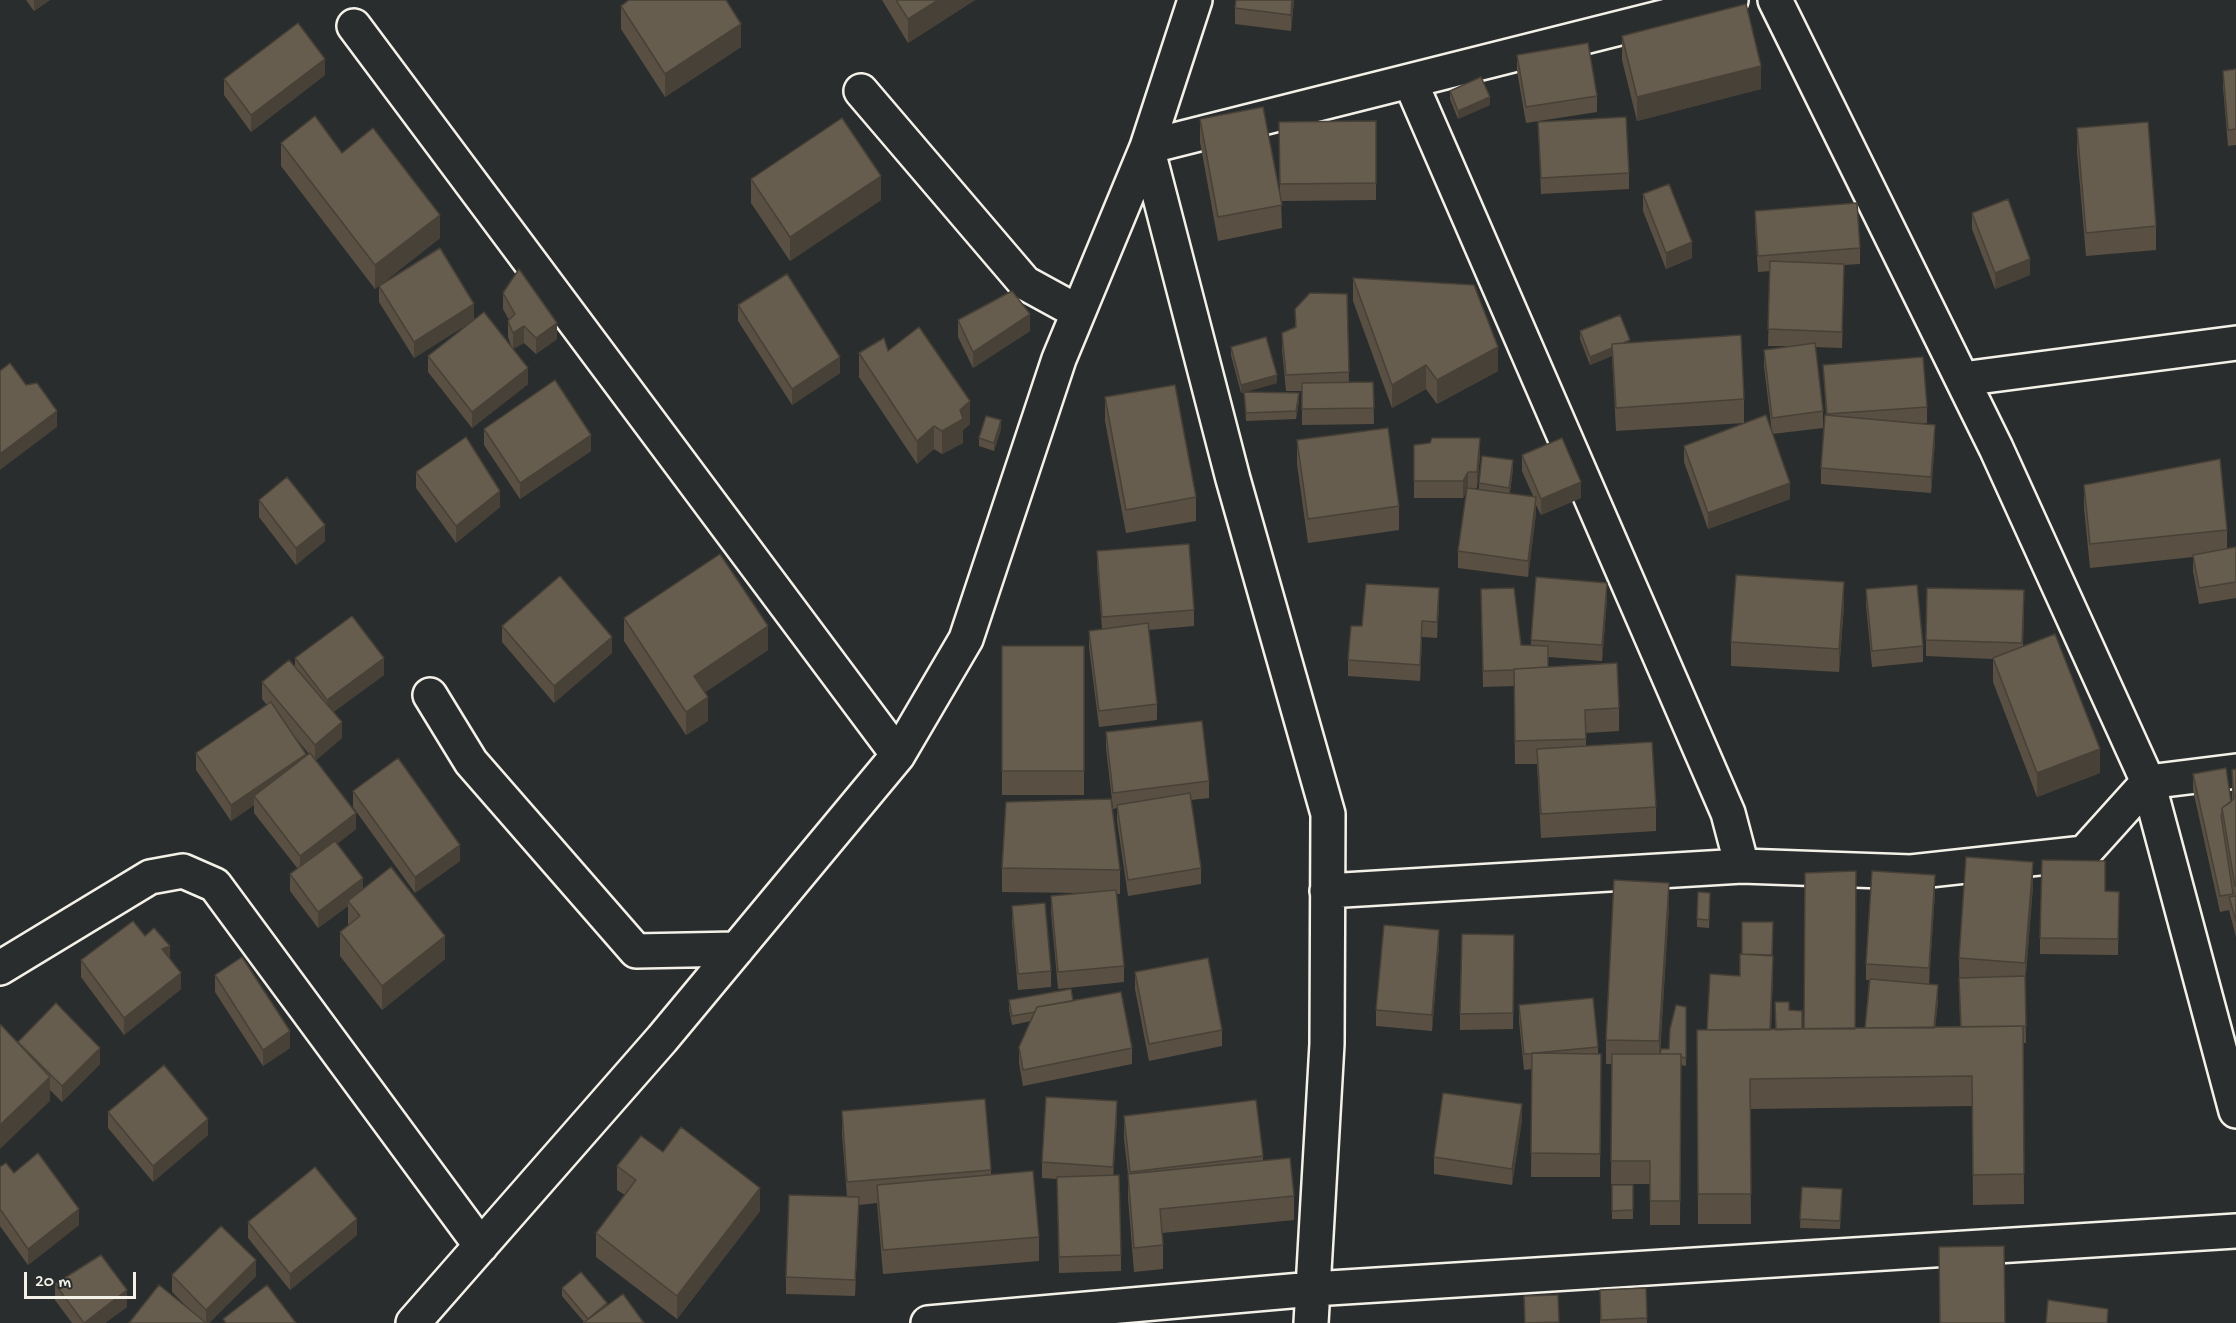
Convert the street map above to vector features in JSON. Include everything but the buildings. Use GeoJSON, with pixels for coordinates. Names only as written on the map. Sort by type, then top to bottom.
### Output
{"type":"FeatureCollection","features":[{"type":"Feature","properties":{"kind":"street"},"geometry":{"type":"LineString","coordinates":[[413,1323],[662,1039],[898,755],[966,639],[1059,359],[1147,147],[1195,0]]}},
{"type":"Feature","properties":{"kind":"street"},"geometry":{"type":"LineString","coordinates":[[1775,0],[2001,459],[2148,782],[2236,1111]]}},
{"type":"Feature","properties":{"kind":"street"},"geometry":{"type":"LineString","coordinates":[[1147,147],[1716,2]]}},
{"type":"Feature","properties":{"kind":"street"},"geometry":{"type":"LineString","coordinates":[[354,26],[898,755]]}},
{"type":"Feature","properties":{"kind":"street"},"geometry":{"type":"LineString","coordinates":[[1410,81],[1728,813],[1742,866]]}},
{"type":"Feature","properties":{"kind":"street"},"geometry":{"type":"LineString","coordinates":[[861,91],[1025,283],[1078,312]]}},
{"type":"Feature","properties":{"kind":"street"},"geometry":{"type":"LineString","coordinates":[[1147,147],[1233,479],[1328,814],[1327,1044],[1311,1323]]}},
{"type":"Feature","properties":{"kind":"street"},"geometry":{"type":"LineString","coordinates":[[1962,380],[2236,343]]}},
{"type":"Feature","properties":{"kind":"street"},"geometry":{"type":"LineString","coordinates":[[430,695],[471,762],[636,951],[737,949]]}},
{"type":"Feature","properties":{"kind":"street"},"geometry":{"type":"LineString","coordinates":[[1327,891],[1742,866],[1911,873],[2084,853],[2148,782],[2236,771]]}},
{"type":"Feature","properties":{"kind":"street"},"geometry":{"type":"LineString","coordinates":[[0,969],[150,877],[183,871],[215,885],[481,1246]]}},
{"type":"Feature","properties":{"kind":"street"},"geometry":{"type":"LineString","coordinates":[[928,1323],[1313,1289],[2236,1231]]}}]}
